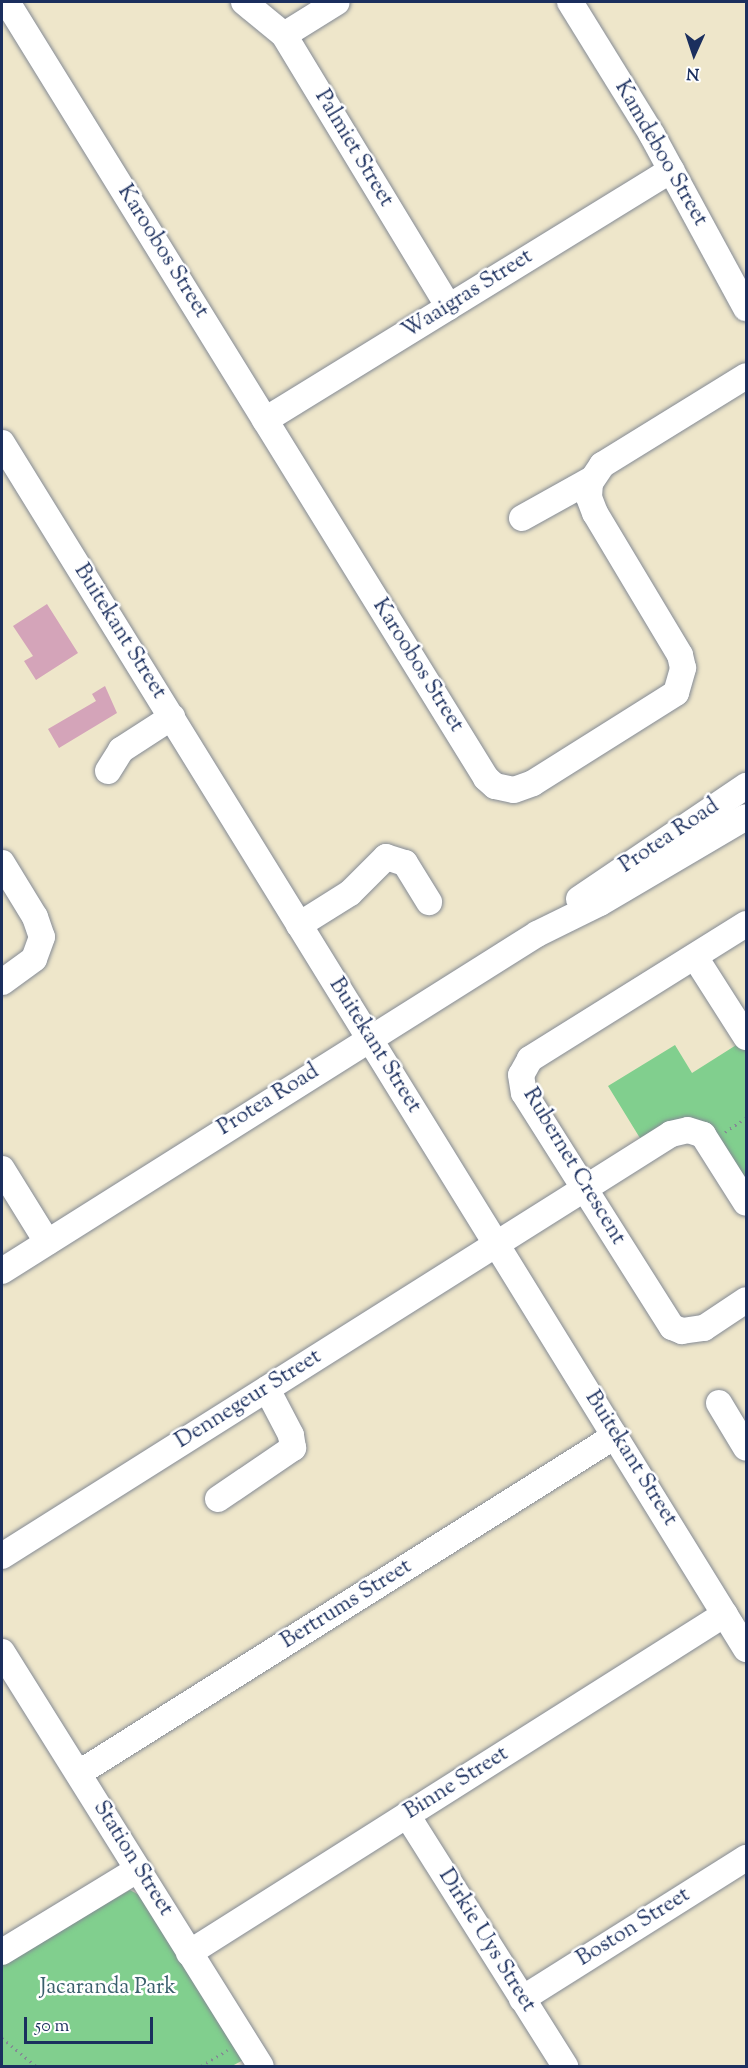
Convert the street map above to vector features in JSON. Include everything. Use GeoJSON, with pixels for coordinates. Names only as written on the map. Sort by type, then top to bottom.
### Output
{"type":"FeatureCollection","features":[{"type":"Feature","properties":{"kind":"street","name":"Karoobos Street"},"geometry":{"type":"LineString","coordinates":[[7,2],[486,778],[505,790],[533,783],[667,700],[676,693],[682,678],[680,655],[591,505],[592,479]]}},
{"type":"Feature","properties":{"kind":"street","name":"Palmiet Street"},"geometry":{"type":"LineString","coordinates":[[244,2],[284,35],[449,307]]}},
{"type":"Feature","properties":{"kind":"street"},"geometry":{"type":"LineString","coordinates":[[284,35],[337,2]]}},
{"type":"Feature","properties":{"kind":"street","name":"Kamdeboo Street"},"geometry":{"type":"LineString","coordinates":[[570,2],[671,170],[747,309]]}},
{"type":"Feature","properties":{"kind":"street","name":"Waaigras Street"},"geometry":{"type":"LineString","coordinates":[[265,420],[671,170]]}},
{"type":"Feature","properties":{"kind":"street"},"geometry":{"type":"LineString","coordinates":[[522,518],[592,479],[602,465],[747,375]]}},
{"type":"Feature","properties":{"kind":"street","name":"Buitekant Street"},"geometry":{"type":"LineString","coordinates":[[2,443],[747,1649]]}},
{"type":"Feature","properties":{"kind":"street"},"geometry":{"type":"LineString","coordinates":[[108,771],[121,750],[172,717]]}},
{"type":"Feature","properties":{"kind":"street","name":"Protea Road"},"geometry":{"type":"LineString","coordinates":[[537,934],[592,888],[747,786]]}},
{"type":"Feature","properties":{"kind":"street","name":"Protea Road"},"geometry":{"type":"LineString","coordinates":[[2,1271],[537,934],[600,903],[747,817]]}},
{"type":"Feature","properties":{"kind":"street"},"geometry":{"type":"LineString","coordinates":[[299,926],[350,893],[386,857],[405,863],[429,902]]}},
{"type":"Feature","properties":{"kind":"street"},"geometry":{"type":"LineString","coordinates":[[2,863],[35,916],[42,937],[34,959],[2,982]]}},
{"type":"Feature","properties":{"kind":"street","name":"Rubernet Crescent"},"geometry":{"type":"LineString","coordinates":[[747,924],[530,1059],[523,1067],[524,1093],[672,1327],[682,1331],[704,1328],[747,1300]]}},
{"type":"Feature","properties":{"kind":"street"},"geometry":{"type":"LineString","coordinates":[[695,957],[747,1037]]}},
{"type":"Feature","properties":{"kind":"street","name":"Dennegeur Street"},"geometry":{"type":"LineString","coordinates":[[2,1556],[677,1131],[696,1131],[709,1142]]}},
{"type":"Feature","properties":{"kind":"street"},"geometry":{"type":"LineString","coordinates":[[709,1142],[747,1203]]}},
{"type":"Feature","properties":{"kind":"street"},"geometry":{"type":"LineString","coordinates":[[2,1169],[47,1242]]}},
{"type":"Feature","properties":{"kind":"street"},"geometry":{"type":"LineString","coordinates":[[218,1498],[293,1448],[291,1435],[267,1389]]}},
{"type":"Feature","properties":{"kind":"street"},"geometry":{"type":"LineString","coordinates":[[719,1403],[747,1448]]}},
{"type":"Feature","properties":{"kind":"street","name":"Bertrums Street"},"geometry":{"type":"LineString","coordinates":[[79,1773],[615,1436]]}},
{"type":"Feature","properties":{"kind":"street","name":"Binne Street"},"geometry":{"type":"LineString","coordinates":[[189,1953],[725,1614]]}},
{"type":"Feature","properties":{"kind":"street","name":"Station Street"},"geometry":{"type":"LineString","coordinates":[[2,1652],[261,2067]]}},
{"type":"Feature","properties":{"kind":"street","name":"Dirkie Uys Street"},"geometry":{"type":"LineString","coordinates":[[407,1815],[565,2067]]}},
{"type":"Feature","properties":{"kind":"street","name":"Boston Street"},"geometry":{"type":"LineString","coordinates":[[522,1999],[747,1858]]}},
{"type":"Feature","properties":{"kind":"street"},"geometry":{"type":"LineString","coordinates":[[2,1952],[137,1870]]}},
{"type":"Feature","properties":{"kind":"path"},"geometry":{"type":"LineString","coordinates":[[709,1142],[747,1118]]}},
{"type":"Feature","properties":{"kind":"path"},"geometry":{"type":"LineString","coordinates":[[2,2038],[36,2067]]}},
{"type":"Feature","properties":{"kind":"path"},"geometry":{"type":"LineString","coordinates":[[201,2067],[244,2040]]}},
{"type":"Feature","properties":{"kind":"green space"},"geometry":{"type":"Polygon","coordinates":[[[741,1042],[746,1051],[746,1189],[714,1137],[643,1143],[608,1086],[675,1045],[692,1073],[741,1042]]]}},
{"type":"Feature","properties":{"kind":"green space","name":"Jacaranda Park"},"geometry":{"type":"Polygon","coordinates":[[[130,1890],[141,1896],[247,2058],[232,2066],[2,2066],[2,1963],[130,1890]]]}},
{"type":"Feature","properties":{"kind":"building"},"geometry":{"type":"Polygon","coordinates":[[[47,604],[78,653],[36,680],[24,661],[33,656],[13,626],[47,604]]]}},
{"type":"Feature","properties":{"kind":"building"},"geometry":{"type":"Polygon","coordinates":[[[105,686],[117,713],[59,748],[48,729],[96,701],[92,694],[105,686]]]}}]}
